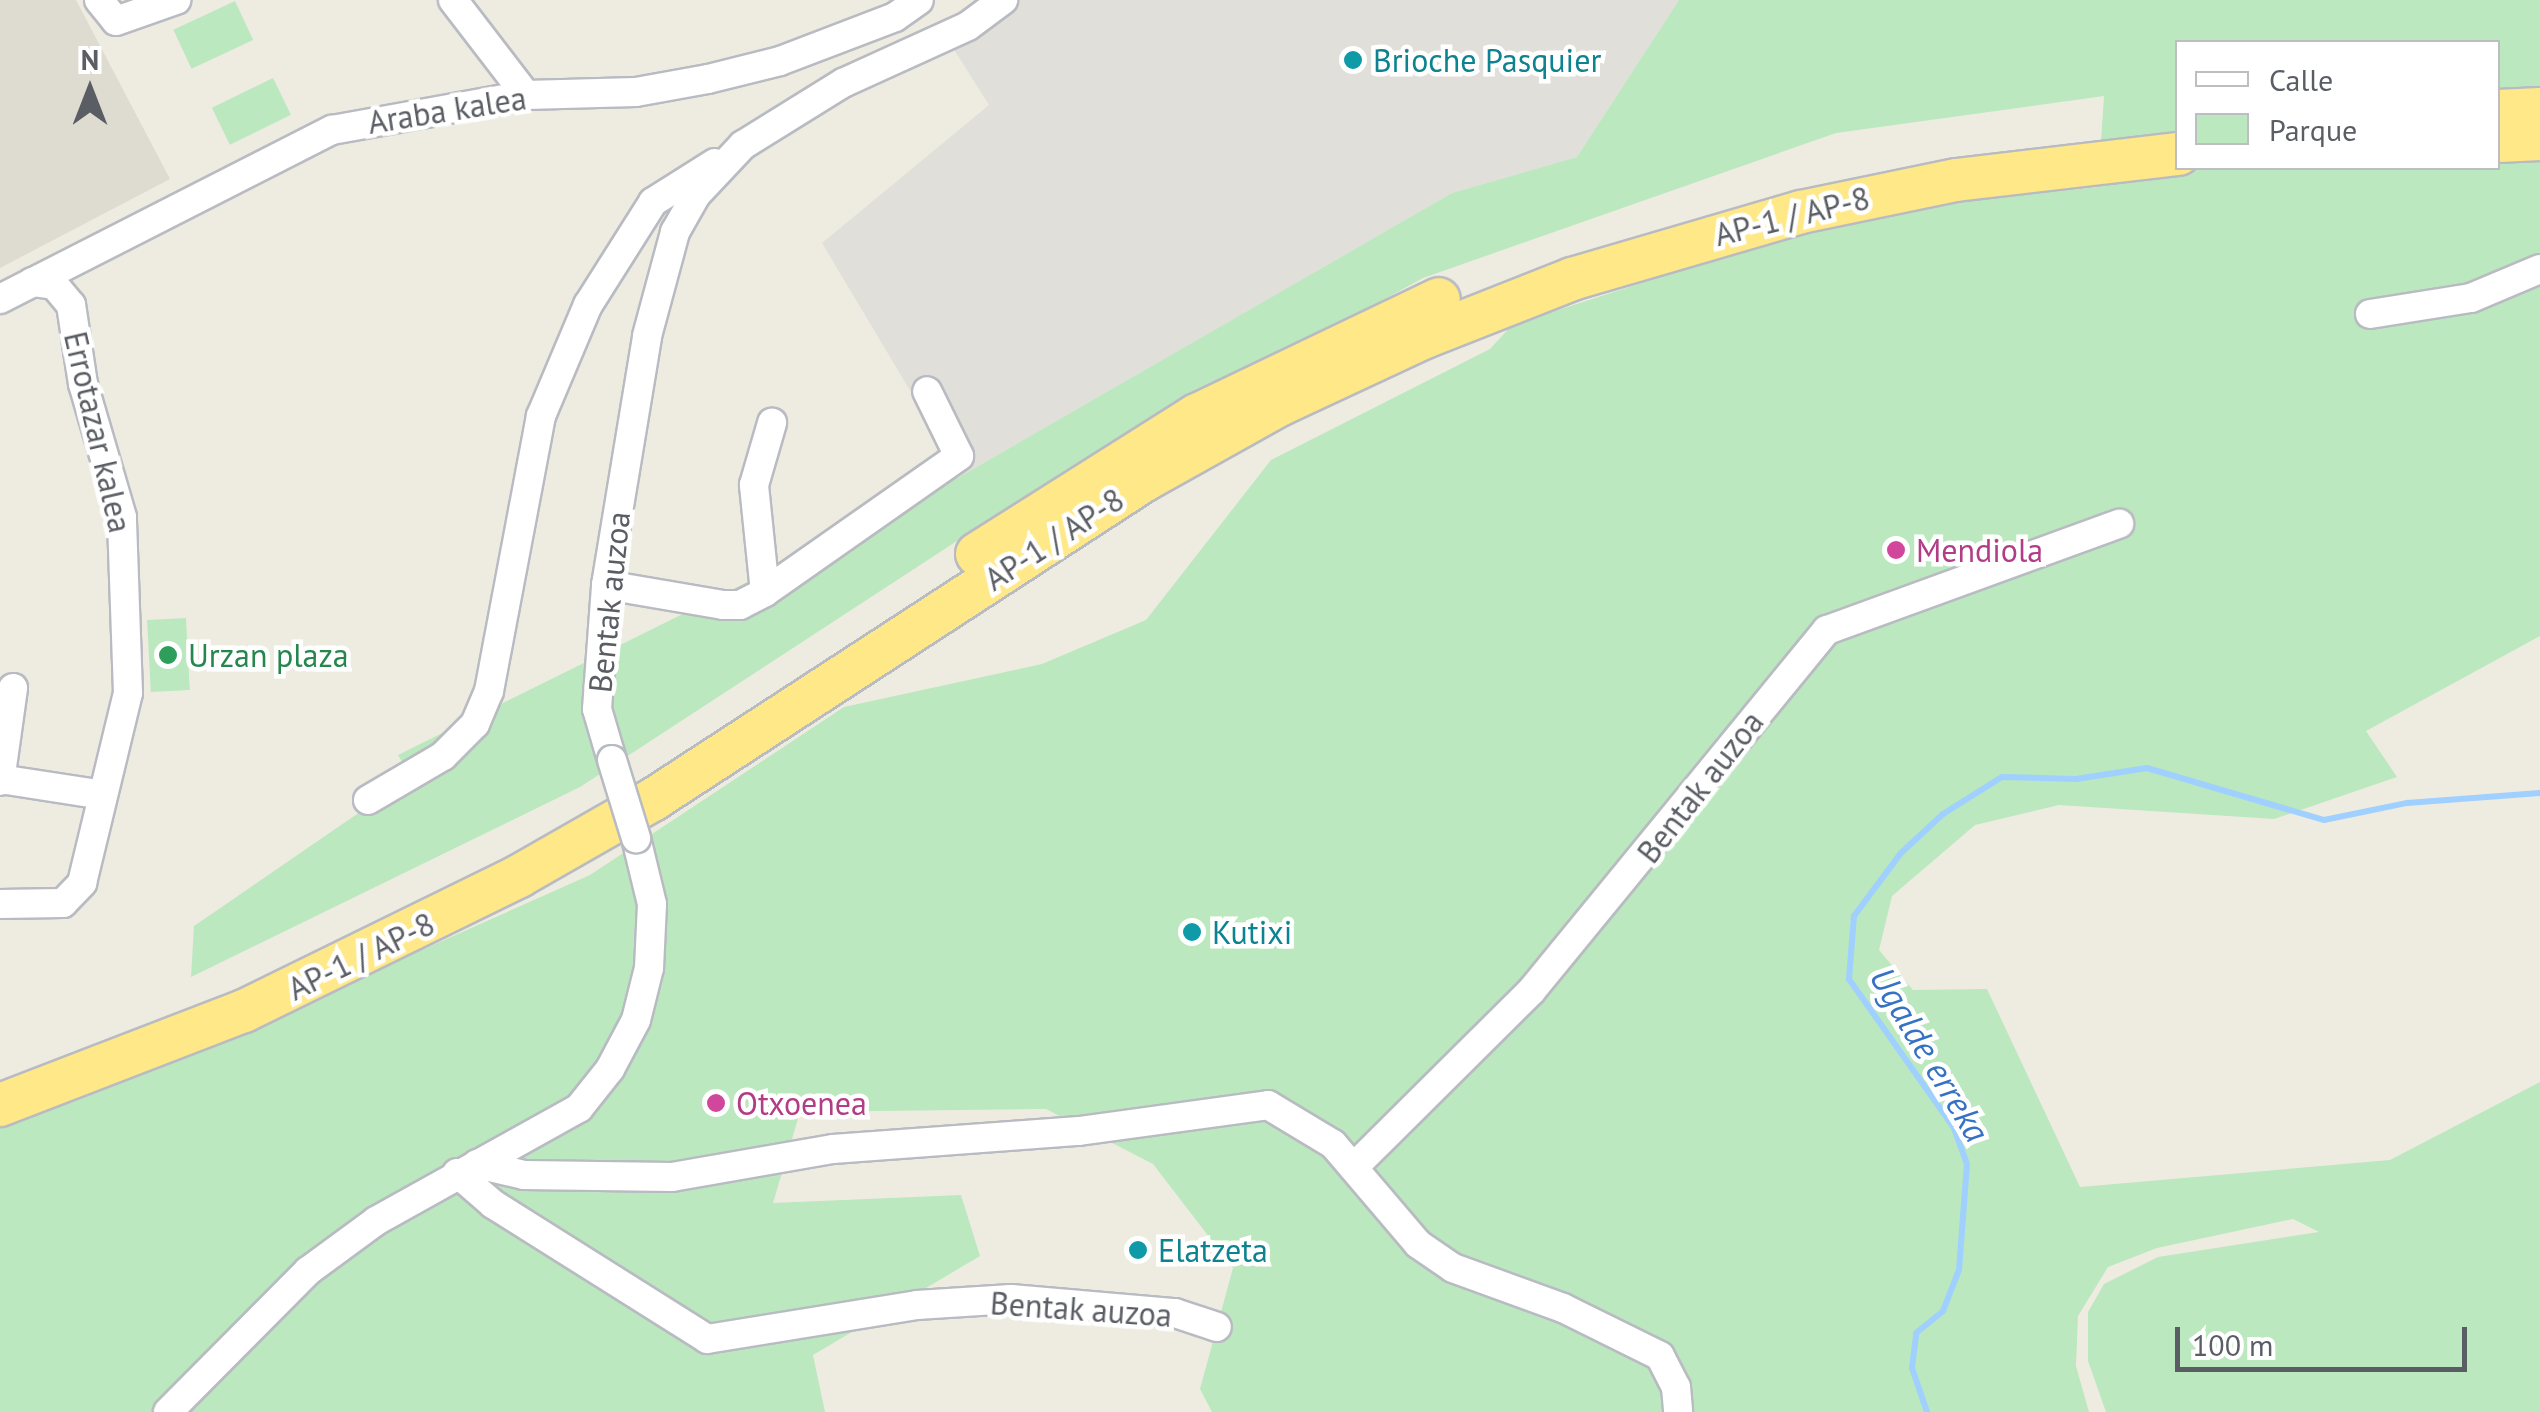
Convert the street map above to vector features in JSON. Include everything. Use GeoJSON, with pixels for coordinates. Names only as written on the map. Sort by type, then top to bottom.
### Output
{"type":"FeatureCollection","features":[{"type":"Feature","properties":{"kind":"highway"},"geometry":{"type":"LineString","coordinates":[[2500,111],[2540,109]]}},
{"type":"Feature","properties":{"kind":"highway","name":"AP-1 / AP-8"},"geometry":{"type":"LineString","coordinates":[[0,1074],[233,984],[506,851],[777,686],[1128,456],[1268,377],[1414,309],[1579,246],[1794,183],[1951,151],[2175,124]]}},
{"type":"Feature","properties":{"kind":"highway"},"geometry":{"type":"LineString","coordinates":[[2500,141],[2540,139]]}},
{"type":"Feature","properties":{"kind":"highway","name":"AP-1 / AP-8"},"geometry":{"type":"LineString","coordinates":[[0,1105],[244,1011],[520,876],[685,779],[1143,482],[1282,404],[1425,336],[1610,266],[1800,212],[1956,180],[2175,154]]}},
{"type":"Feature","properties":{"kind":"street"},"geometry":{"type":"LineString","coordinates":[[107,10],[176,0]]}},
{"type":"Feature","properties":{"kind":"street"},"geometry":{"type":"LineString","coordinates":[[453,0],[526,95]]}},
{"type":"Feature","properties":{"kind":"street","name":"Araba kalea"},"geometry":{"type":"LineString","coordinates":[[0,299],[158,214],[332,130],[526,95],[636,92],[708,79],[780,61],[895,17],[919,0]]}},
{"type":"Feature","properties":{"kind":"street","name":"Bentak auzoa"},"geometry":{"type":"LineString","coordinates":[[368,800],[443,756],[475,724],[489,692],[541,416],[588,305],[653,202],[843,84],[968,26],[1003,0]]}},
{"type":"Feature","properties":{"kind":"street","name":"Bentak auzoa"},"geometry":{"type":"LineString","coordinates":[[168,1412],[308,1271],[467,1169],[578,1108],[610,1069],[636,1020],[648,968],[652,904],[598,709],[606,585],[647,336],[675,232],[728,156]]}},
{"type":"Feature","properties":{"kind":"street","name":"Errotazar kalea"},"geometry":{"type":"LineString","coordinates":[[71,306],[101,246]]}},
{"type":"Feature","properties":{"kind":"street"},"geometry":{"type":"LineString","coordinates":[[2370,314],[2470,298],[2540,269]]}},
{"type":"Feature","properties":{"kind":"street","name":"Errotazar kalea"},"geometry":{"type":"LineString","coordinates":[[0,904],[44,907],[73,895],[82,883],[128,693],[122,517],[83,384],[71,306],[54,285],[32,282]]}},
{"type":"Feature","properties":{"kind":"street"},"geometry":{"type":"LineString","coordinates":[[606,585],[723,605],[765,592],[959,456],[927,391]]}},
{"type":"Feature","properties":{"kind":"street"},"geometry":{"type":"LineString","coordinates":[[765,592],[754,485],[772,423]]}},
{"type":"Feature","properties":{"kind":"street","name":"Bentak auzoa"},"geometry":{"type":"LineString","coordinates":[[1356,1165],[1532,990],[1826,630],[2120,524]]}},
{"type":"Feature","properties":{"kind":"street"},"geometry":{"type":"LineString","coordinates":[[13,688],[0,780],[104,796]]}},
{"type":"Feature","properties":{"kind":"street"},"geometry":{"type":"LineString","coordinates":[[467,1169],[672,1177],[833,1149],[1159,1122],[1249,1103],[1268,1104],[1306,1125],[1356,1165],[1418,1244],[1453,1268],[1563,1308],[1660,1356],[1676,1388],[1678,1412]]}},
{"type":"Feature","properties":{"kind":"street","name":"Bentak auzoa"},"geometry":{"type":"LineString","coordinates":[[467,1169],[493,1204],[706,1338],[917,1306],[1011,1299],[1175,1313],[1217,1327]]}},
{"type":"Feature","properties":{"kind":"shaded area"},"geometry":{"type":"Polygon","coordinates":[[[0,0],[76,0],[170,179],[0,268],[0,0]]]}},
{"type":"Feature","properties":{"kind":"shaded area"},"geometry":{"type":"Polygon","coordinates":[[[990,0],[1679,0],[1577,157],[1452,193],[961,476],[822,243],[989,105],[941,29],[990,0]]]}},
{"type":"Feature","properties":{"kind":"green space"},"geometry":{"type":"Polygon","coordinates":[[[1679,0],[2540,0],[2540,636],[2366,731],[2397,777],[2274,819],[2059,805],[1975,825],[1892,896],[1879,950],[1913,990],[1987,989],[2080,1187],[2390,1160],[2540,1082],[2540,1412],[2106,1412],[2088,1361],[2088,1312],[2104,1284],[2158,1257],[2319,1232],[2293,1219],[2157,1248],[2108,1267],[2078,1316],[2076,1366],[2089,1412],[1212,1412],[1200,1389],[1233,1268],[1153,1164],[1046,1109],[800,1112],[773,1203],[961,1195],[980,1256],[813,1355],[825,1412],[0,1412],[0,1120],[242,1030],[590,875],[844,707],[1042,664],[1146,620],[1271,460],[1490,349],[1512,325],[1818,226],[1964,201],[2098,187],[2104,96],[1836,133],[1423,278],[1032,492],[580,787],[191,977],[194,926],[411,777],[398,755],[961,476],[1452,193],[1577,157],[1679,0]]]}},
{"type":"Feature","properties":{"kind":"green space"},"geometry":{"type":"Polygon","coordinates":[[[235,1],[253,40],[192,69],[173,30],[235,1]]]}},
{"type":"Feature","properties":{"kind":"green space"},"geometry":{"type":"Polygon","coordinates":[[[273,78],[291,115],[230,145],[212,108],[273,78]]]}},
{"type":"Feature","properties":{"kind":"green space","name":"Urzan plaza"},"geometry":{"type":"Polygon","coordinates":[[[186,618],[190,690],[151,692],[147,620],[186,618]]]}},
{"type":"Feature","properties":{"kind":"waterway","name":"Ugalde erreka"},"geometry":{"type":"LineString","coordinates":[[1927,1412],[1912,1368],[1916,1333],[1943,1311],[1959,1270],[1967,1164],[1954,1128],[1849,979],[1854,916],[1901,853],[1943,814],[2002,777],[2076,779],[2147,768],[2324,820],[2407,803],[2540,793]]}},
{"type":"Feature","properties":{"kind":"place","name":"Brioche Pasquier"},"geometry":{"type":"Point","coordinates":[1353,60]}},
{"type":"Feature","properties":{"kind":"place","name":"Mendiola"},"geometry":{"type":"Point","coordinates":[1896,550]}},
{"type":"Feature","properties":{"kind":"place","name":"Urzan plaza"},"geometry":{"type":"Point","coordinates":[168,655]}},
{"type":"Feature","properties":{"kind":"place","name":"Kutixi"},"geometry":{"type":"Point","coordinates":[1192,932]}},
{"type":"Feature","properties":{"kind":"place","name":"Otxoenea"},"geometry":{"type":"Point","coordinates":[716,1103]}},
{"type":"Feature","properties":{"kind":"place","name":"Elatzeta"},"geometry":{"type":"Point","coordinates":[1138,1250]}}]}
